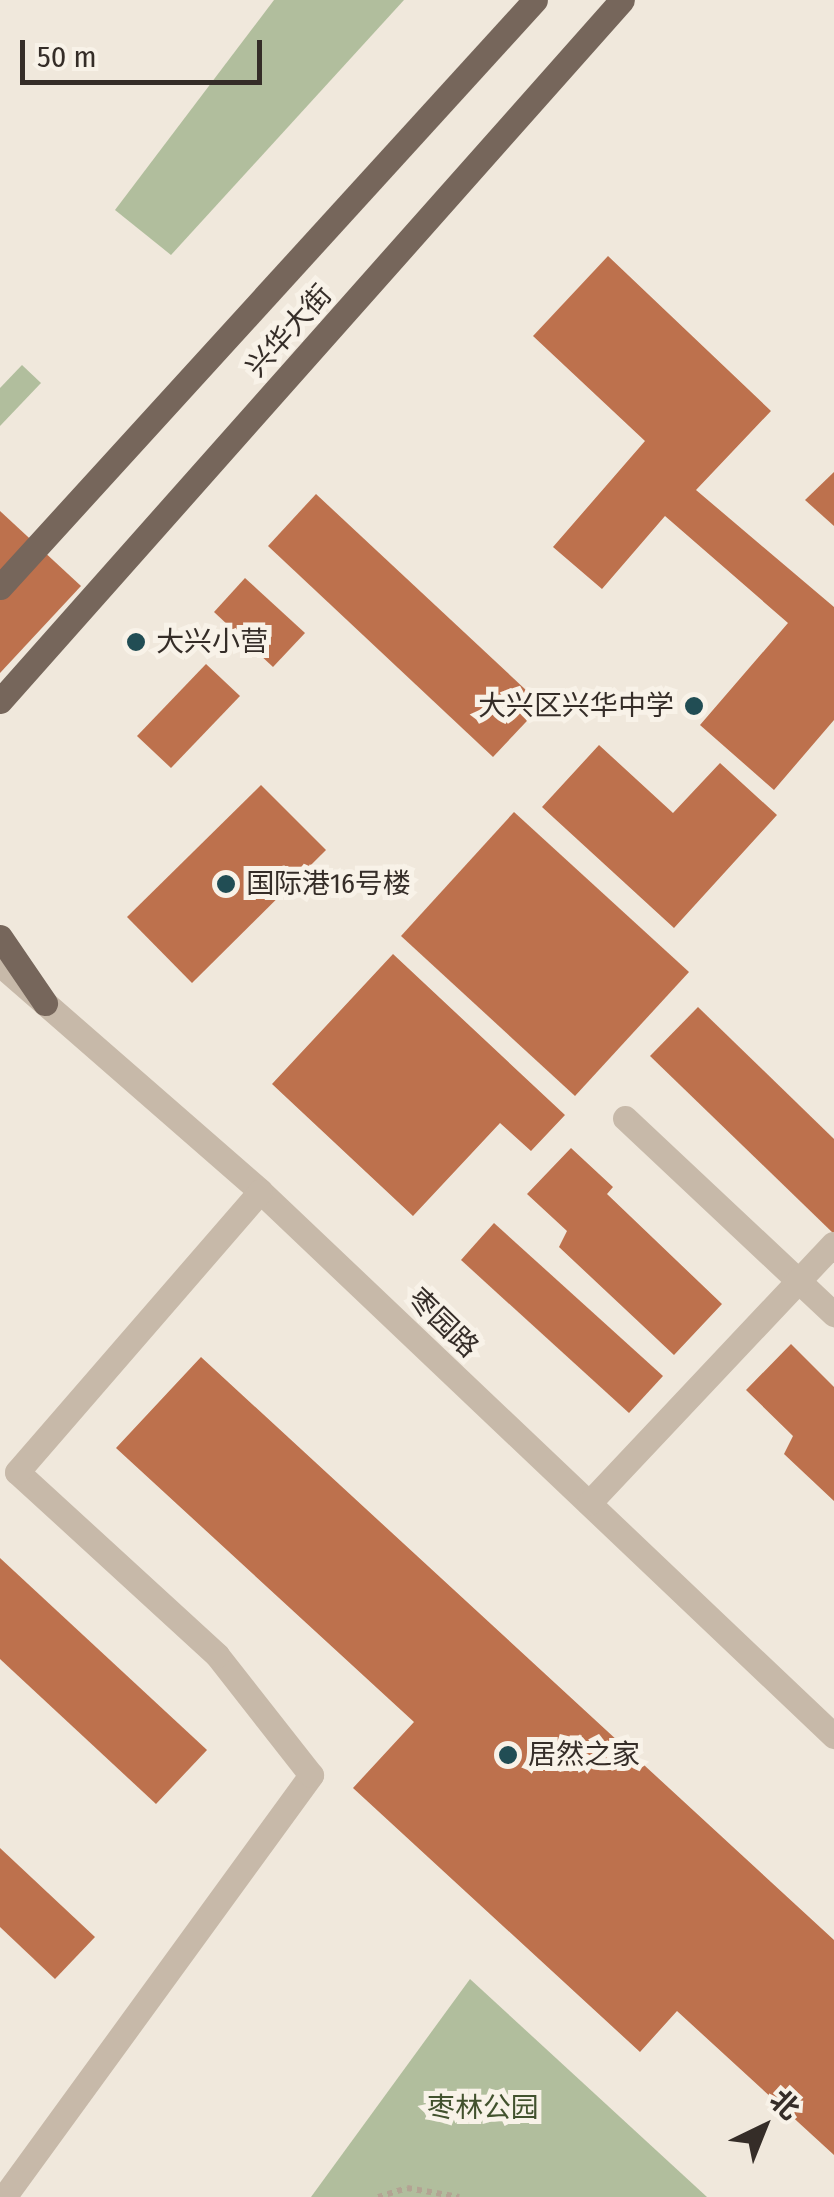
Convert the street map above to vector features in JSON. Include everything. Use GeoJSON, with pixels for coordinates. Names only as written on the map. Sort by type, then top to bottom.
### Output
{"type":"FeatureCollection","features":[{"type":"Feature","properties":{"kind":"main road","name":"兴华大街"},"geometry":{"type":"LineString","coordinates":[[0,587],[535,0]]}},
{"type":"Feature","properties":{"kind":"main road","name":"兴华大街"},"geometry":{"type":"LineString","coordinates":[[0,701],[622,0]]}},
{"type":"Feature","properties":{"kind":"main road"},"geometry":{"type":"LineString","coordinates":[[0,937],[44,1003]]}},
{"type":"Feature","properties":{"kind":"street","name":"枣园路"},"geometry":{"type":"LineString","coordinates":[[0,964],[10,978],[44,1003],[260,1191],[834,1736]]}},
{"type":"Feature","properties":{"kind":"street"},"geometry":{"type":"LineString","coordinates":[[625,1118],[834,1314]]}},
{"type":"Feature","properties":{"kind":"street"},"geometry":{"type":"LineString","coordinates":[[4,2197],[311,1775],[217,1655],[17,1472],[260,1191]]}},
{"type":"Feature","properties":{"kind":"street"},"geometry":{"type":"LineString","coordinates":[[589,1503],[833,1244]]}},
{"type":"Feature","properties":{"kind":"path"},"geometry":{"type":"LineString","coordinates":[[378,2197],[407,2188],[460,2197]]}},
{"type":"Feature","properties":{"kind":"green space"},"geometry":{"type":"Polygon","coordinates":[[[274,0],[404,0],[171,255],[115,210],[274,0]]]}},
{"type":"Feature","properties":{"kind":"green space"},"geometry":{"type":"Polygon","coordinates":[[[22,365],[41,383],[0,426],[0,388],[22,365]]]}},
{"type":"Feature","properties":{"kind":"green space","name":"枣林公园"},"geometry":{"type":"Polygon","coordinates":[[[470,1979],[707,2197],[311,2197],[470,1979]]]}},
{"type":"Feature","properties":{"kind":"building"},"geometry":{"type":"Polygon","coordinates":[[[608,256],[771,411],[696,490],[834,607],[834,720],[774,790],[700,725],[788,623],[665,516],[602,589],[553,547],[645,441],[533,336],[608,256]]]}},
{"type":"Feature","properties":{"kind":"building"},"geometry":{"type":"Polygon","coordinates":[[[834,472],[834,526],[805,500],[834,472]]]}},
{"type":"Feature","properties":{"kind":"building"},"geometry":{"type":"Polygon","coordinates":[[[316,494],[542,705],[493,757],[268,546],[316,494]]]}},
{"type":"Feature","properties":{"kind":"building"},"geometry":{"type":"Polygon","coordinates":[[[0,511],[81,586],[0,673],[0,511]]]}},
{"type":"Feature","properties":{"kind":"building"},"geometry":{"type":"Polygon","coordinates":[[[245,578],[305,633],[273,667],[214,612],[245,578]]]}},
{"type":"Feature","properties":{"kind":"building"},"geometry":{"type":"Polygon","coordinates":[[[206,664],[240,696],[171,768],[137,736],[206,664]]]}},
{"type":"Feature","properties":{"kind":"building"},"geometry":{"type":"Polygon","coordinates":[[[599,745],[673,813],[720,763],[777,815],[674,928],[542,807],[599,745]]]}},
{"type":"Feature","properties":{"kind":"building","name":"国际港16号楼"},"geometry":{"type":"Polygon","coordinates":[[[261,785],[326,850],[192,983],[127,917],[261,785]]]}},
{"type":"Feature","properties":{"kind":"building"},"geometry":{"type":"Polygon","coordinates":[[[514,812],[689,972],[575,1096],[401,936],[514,812]]]}},
{"type":"Feature","properties":{"kind":"building"},"geometry":{"type":"Polygon","coordinates":[[[393,954],[565,1115],[531,1151],[500,1123],[413,1216],[272,1084],[393,954]]]}},
{"type":"Feature","properties":{"kind":"building"},"geometry":{"type":"Polygon","coordinates":[[[698,1007],[834,1139],[834,1234],[650,1056],[698,1007]]]}},
{"type":"Feature","properties":{"kind":"building"},"geometry":{"type":"Polygon","coordinates":[[[571,1148],[613,1187],[607,1194],[722,1304],[674,1355],[559,1247],[567,1231],[527,1194],[571,1148]]]}},
{"type":"Feature","properties":{"kind":"building"},"geometry":{"type":"Polygon","coordinates":[[[494,1223],[663,1376],[629,1413],[461,1260],[494,1223]]]}},
{"type":"Feature","properties":{"kind":"building"},"geometry":{"type":"Polygon","coordinates":[[[791,1344],[834,1387],[834,1501],[784,1454],[793,1436],[746,1390],[791,1344]]]}},
{"type":"Feature","properties":{"kind":"building","name":"居然之家"},"geometry":{"type":"Polygon","coordinates":[[[201,1357],[834,1940],[834,2155],[677,2011],[640,2052],[353,1788],[414,1722],[116,1448],[201,1357]]]}},
{"type":"Feature","properties":{"kind":"building"},"geometry":{"type":"Polygon","coordinates":[[[0,1558],[207,1750],[156,1804],[0,1659],[0,1558]]]}},
{"type":"Feature","properties":{"kind":"building"},"geometry":{"type":"Polygon","coordinates":[[[0,1848],[95,1937],[55,1979],[0,1927],[0,1848]]]}},
{"type":"Feature","properties":{"kind":"place","name":"大兴小营"},"geometry":{"type":"Point","coordinates":[136,642]}},
{"type":"Feature","properties":{"kind":"place","name":"大兴区兴华中学"},"geometry":{"type":"Point","coordinates":[694,706]}},
{"type":"Feature","properties":{"kind":"place","name":"国际港16号楼"},"geometry":{"type":"Point","coordinates":[226,884]}},
{"type":"Feature","properties":{"kind":"place","name":"居然之家"},"geometry":{"type":"Point","coordinates":[508,1755]}}]}
